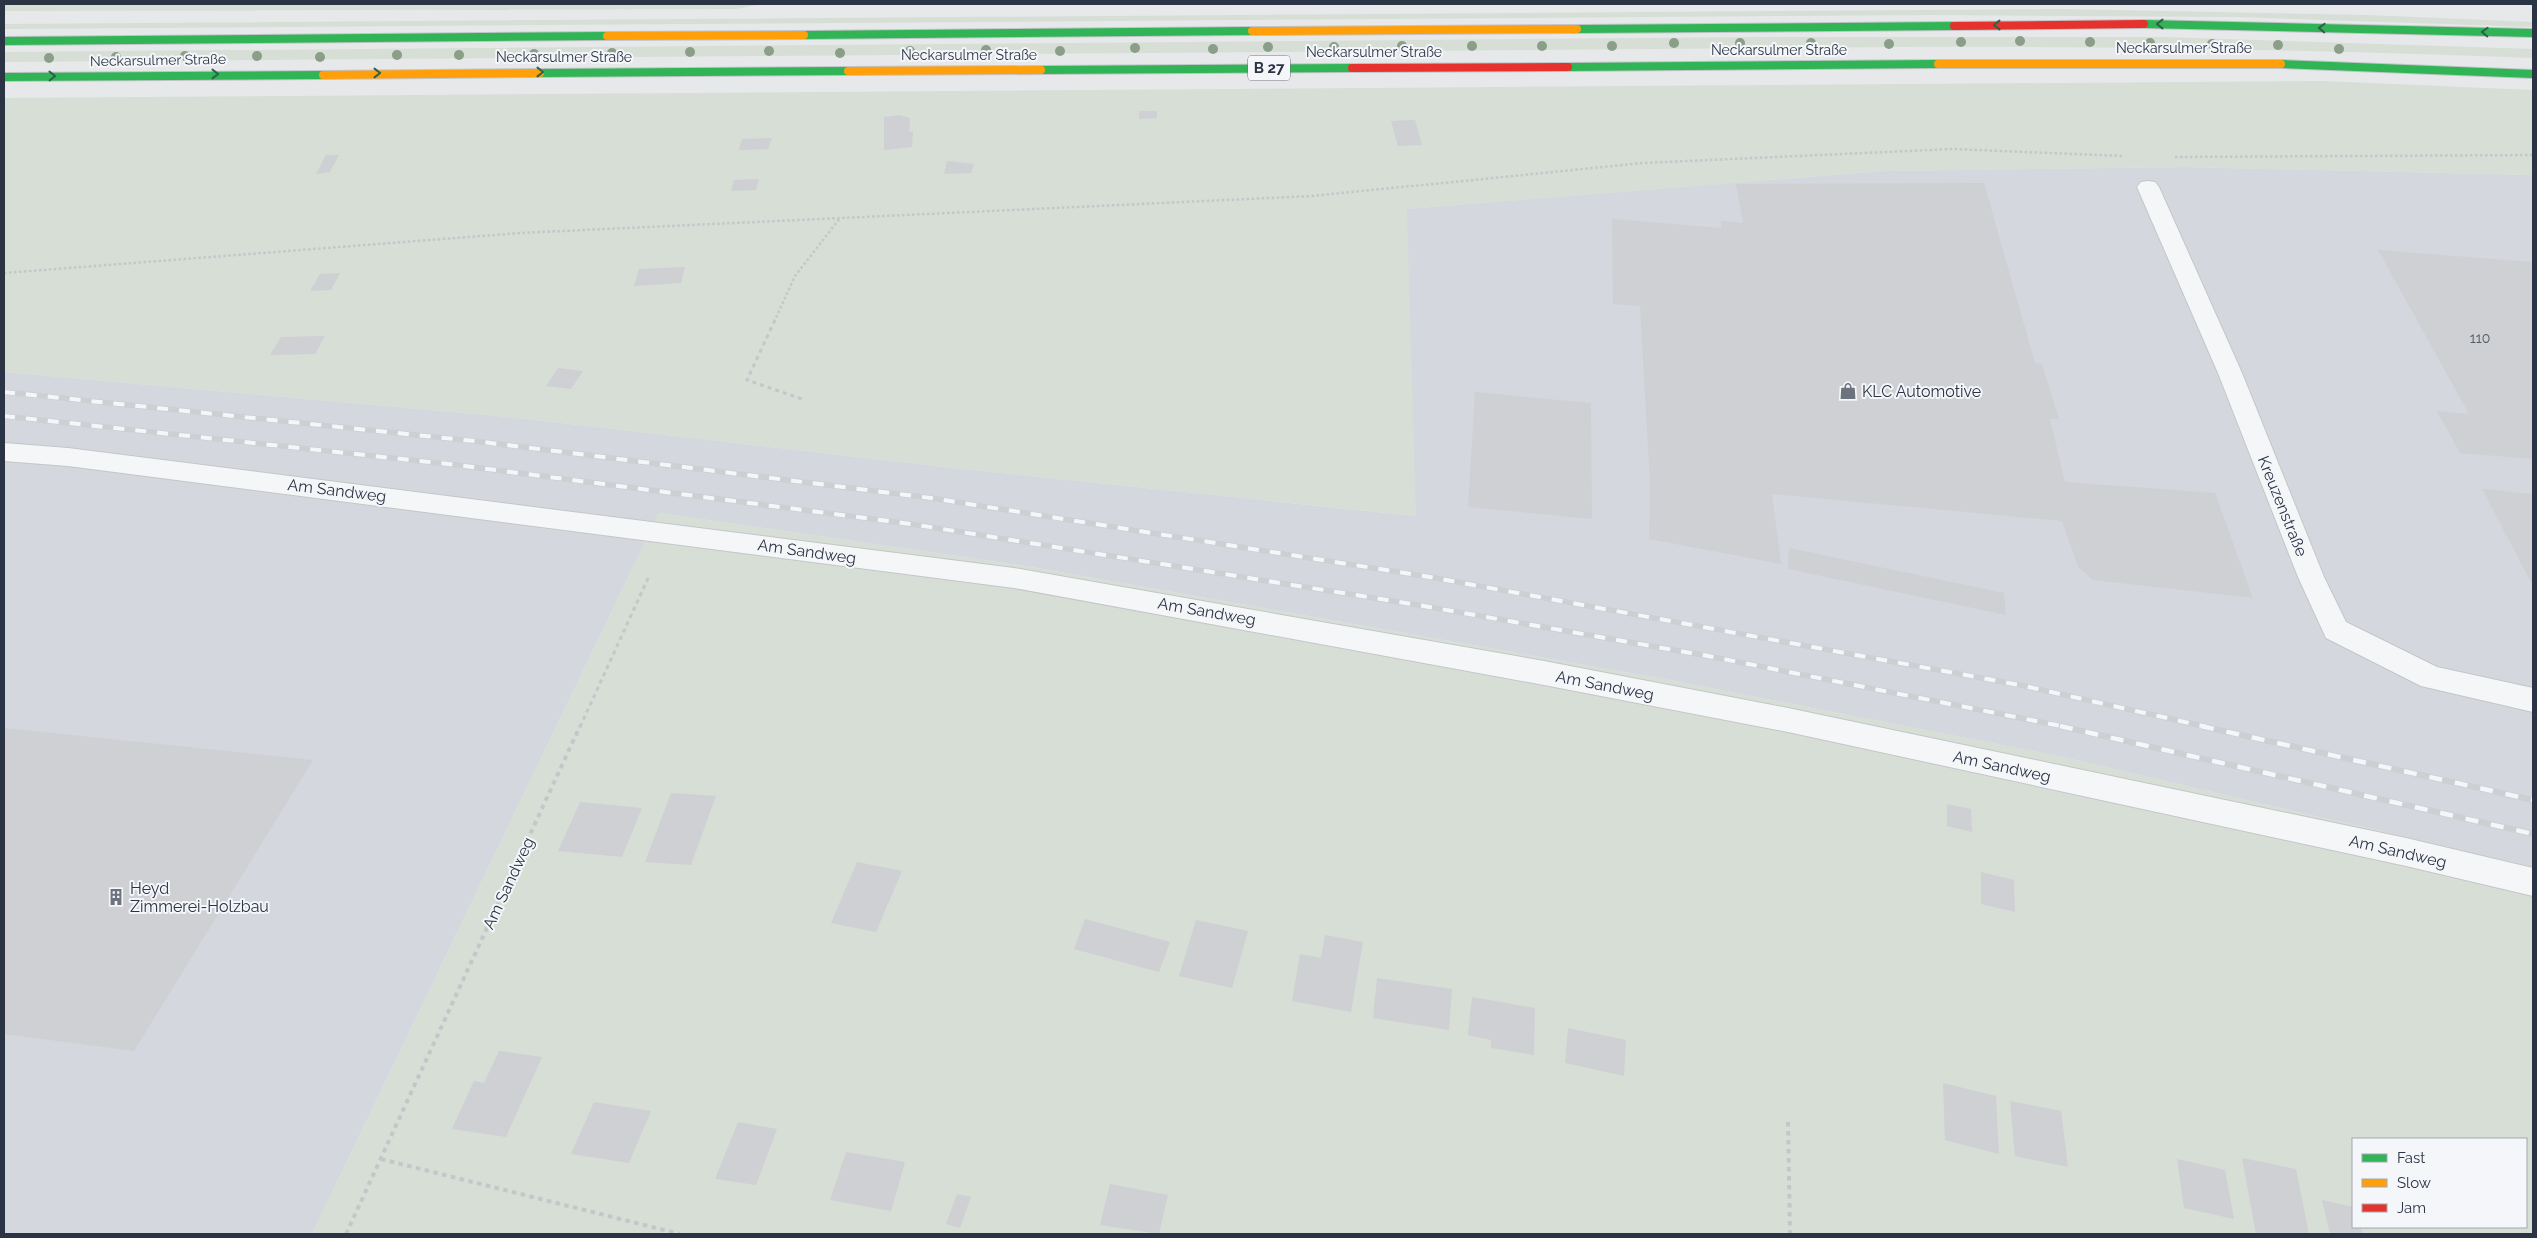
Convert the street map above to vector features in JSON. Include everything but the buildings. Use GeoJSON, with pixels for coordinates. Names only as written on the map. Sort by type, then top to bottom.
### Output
{"type":"FeatureCollection","features":[{"type":"Feature","properties":{"kind":"main road","name":"Neckarsulmer Straße"},"geometry":{"type":"LineString","coordinates":[[4,41],[2175,24],[2533,33]]}},
{"type":"Feature","properties":{"kind":"main road","name":"Neckarsulmer Straße"},"geometry":{"type":"LineString","coordinates":[[4,77],[2239,62],[2533,74]]}},
{"type":"Feature","properties":{"kind":"street","name":"Kreuzenstraße"},"geometry":{"type":"LineString","coordinates":[[2148,187],[2230,373],[2311,577],[2336,630],[2431,678],[2533,700]]}},
{"type":"Feature","properties":{"kind":"street","name":"Am Sandweg"},"geometry":{"type":"LineString","coordinates":[[4,452],[68,457],[669,532],[1014,578],[1544,672],[1827,728],[2397,850],[2533,882]]}},
{"type":"Feature","properties":{"kind":"path"},"geometry":{"type":"LineString","coordinates":[[4,273],[520,233],[1312,196],[1663,162],[1952,149],[2133,157]]}},
{"type":"Feature","properties":{"kind":"path"},"geometry":{"type":"LineString","coordinates":[[2172,156],[2533,155]]}},
{"type":"Feature","properties":{"kind":"path"},"geometry":{"type":"LineString","coordinates":[[804,400],[747,380],[795,276],[841,218]]}},
{"type":"Feature","properties":{"kind":"path","name":"Am Sandweg"},"geometry":{"type":"LineString","coordinates":[[346,1234],[669,532]]}},
{"type":"Feature","properties":{"kind":"path"},"geometry":{"type":"LineString","coordinates":[[1788,1122],[1790,1234]]}},
{"type":"Feature","properties":{"kind":"path"},"geometry":{"type":"LineString","coordinates":[[381,1159],[680,1234]]}},
{"type":"Feature","properties":{"kind":"shaded area"},"geometry":{"type":"Polygon","coordinates":[[[4,4],[760,4],[737,9],[4,11],[4,4]]]}},
{"type":"Feature","properties":{"kind":"shaded area"},"geometry":{"type":"Polygon","coordinates":[[[2064,9],[2367,15],[2533,22],[2533,27],[2238,17],[1929,15],[4,29],[4,24],[2064,9]]]}},
{"type":"Feature","properties":{"kind":"shaded area"},"geometry":{"type":"Polygon","coordinates":[[[1771,37],[2162,37],[2533,49],[2533,58],[2214,49],[1895,47],[4,62],[4,52],[1771,37]]]}},
{"type":"Feature","properties":{"kind":"shaded area"},"geometry":{"type":"Polygon","coordinates":[[[2322,81],[2533,90],[2533,175],[2184,167],[1884,171],[1407,209],[1416,516],[944,467],[509,417],[4,372],[4,98],[2322,81]]]}},
{"type":"Feature","properties":{"kind":"shaded area"},"geometry":{"type":"Polygon","coordinates":[[[2184,167],[2533,175],[2533,867],[2063,757],[1670,680],[1020,565],[659,513],[312,1234],[4,1234],[4,372],[509,417],[944,467],[1415,516],[1406,209],[1884,171],[2184,167]]]}},
{"type":"Feature","properties":{"kind":"shaded area"},"geometry":{"type":"Polygon","coordinates":[[[659,513],[1020,565],[1670,680],[2063,757],[2533,867],[2533,1234],[312,1234],[659,513]]]}},
{"type":"Feature","properties":{"kind":"railway"},"geometry":{"type":"LineString","coordinates":[[4,392],[483,442],[931,498],[1430,577],[2020,685],[2207,727]]}},
{"type":"Feature","properties":{"kind":"railway"},"geometry":{"type":"LineString","coordinates":[[4,416],[457,465],[911,524],[1418,605],[1708,656],[2066,727]]}},
{"type":"Feature","properties":{"kind":"railway"},"geometry":{"type":"LineString","coordinates":[[2060,726],[2533,834]]}},
{"type":"Feature","properties":{"kind":"railway"},"geometry":{"type":"LineString","coordinates":[[2201,726],[2533,800]]}},
{"type":"Feature","properties":{"kind":"traffic: fast"},"geometry":{"type":"LineString","coordinates":[[2144,24],[2533,33]]}},
{"type":"Feature","properties":{"kind":"traffic: fast"},"geometry":{"type":"LineString","coordinates":[[1577,29],[1954,26]]}},
{"type":"Feature","properties":{"kind":"traffic: fast"},"geometry":{"type":"LineString","coordinates":[[804,35],[1252,31]]}},
{"type":"Feature","properties":{"kind":"traffic: fast"},"geometry":{"type":"LineString","coordinates":[[4,41],[607,36]]}},
{"type":"Feature","properties":{"kind":"traffic: fast"},"geometry":{"type":"LineString","coordinates":[[1568,67],[1938,64]]}},
{"type":"Feature","properties":{"kind":"traffic: fast"},"geometry":{"type":"LineString","coordinates":[[2281,64],[2533,74]]}},
{"type":"Feature","properties":{"kind":"traffic: fast"},"geometry":{"type":"LineString","coordinates":[[1041,70],[1352,68]]}},
{"type":"Feature","properties":{"kind":"traffic: fast"},"geometry":{"type":"LineString","coordinates":[[540,73],[848,71]]}},
{"type":"Feature","properties":{"kind":"traffic: fast"},"geometry":{"type":"LineString","coordinates":[[4,77],[323,75]]}},
{"type":"Feature","properties":{"kind":"traffic: slow"},"geometry":{"type":"LineString","coordinates":[[1252,31],[1577,29]]}},
{"type":"Feature","properties":{"kind":"traffic: slow"},"geometry":{"type":"LineString","coordinates":[[607,36],[804,35]]}},
{"type":"Feature","properties":{"kind":"traffic: slow"},"geometry":{"type":"LineString","coordinates":[[1938,64],[2281,64]]}},
{"type":"Feature","properties":{"kind":"traffic: slow"},"geometry":{"type":"LineString","coordinates":[[848,71],[1041,70]]}},
{"type":"Feature","properties":{"kind":"traffic: slow"},"geometry":{"type":"LineString","coordinates":[[323,75],[540,73]]}},
{"type":"Feature","properties":{"kind":"traffic: jam"},"geometry":{"type":"LineString","coordinates":[[1954,26],[2144,24]]}},
{"type":"Feature","properties":{"kind":"traffic: jam"},"geometry":{"type":"LineString","coordinates":[[1352,68],[1568,67]]}},
{"type":"Feature","properties":{"kind":"place","name":"KLC Automotive"},"geometry":{"type":"Point","coordinates":[1848,391]}},
{"type":"Feature","properties":{"kind":"place","name":"Heyd Zimmerei-Holzbau"},"geometry":{"type":"Point","coordinates":[116,897]}}]}
